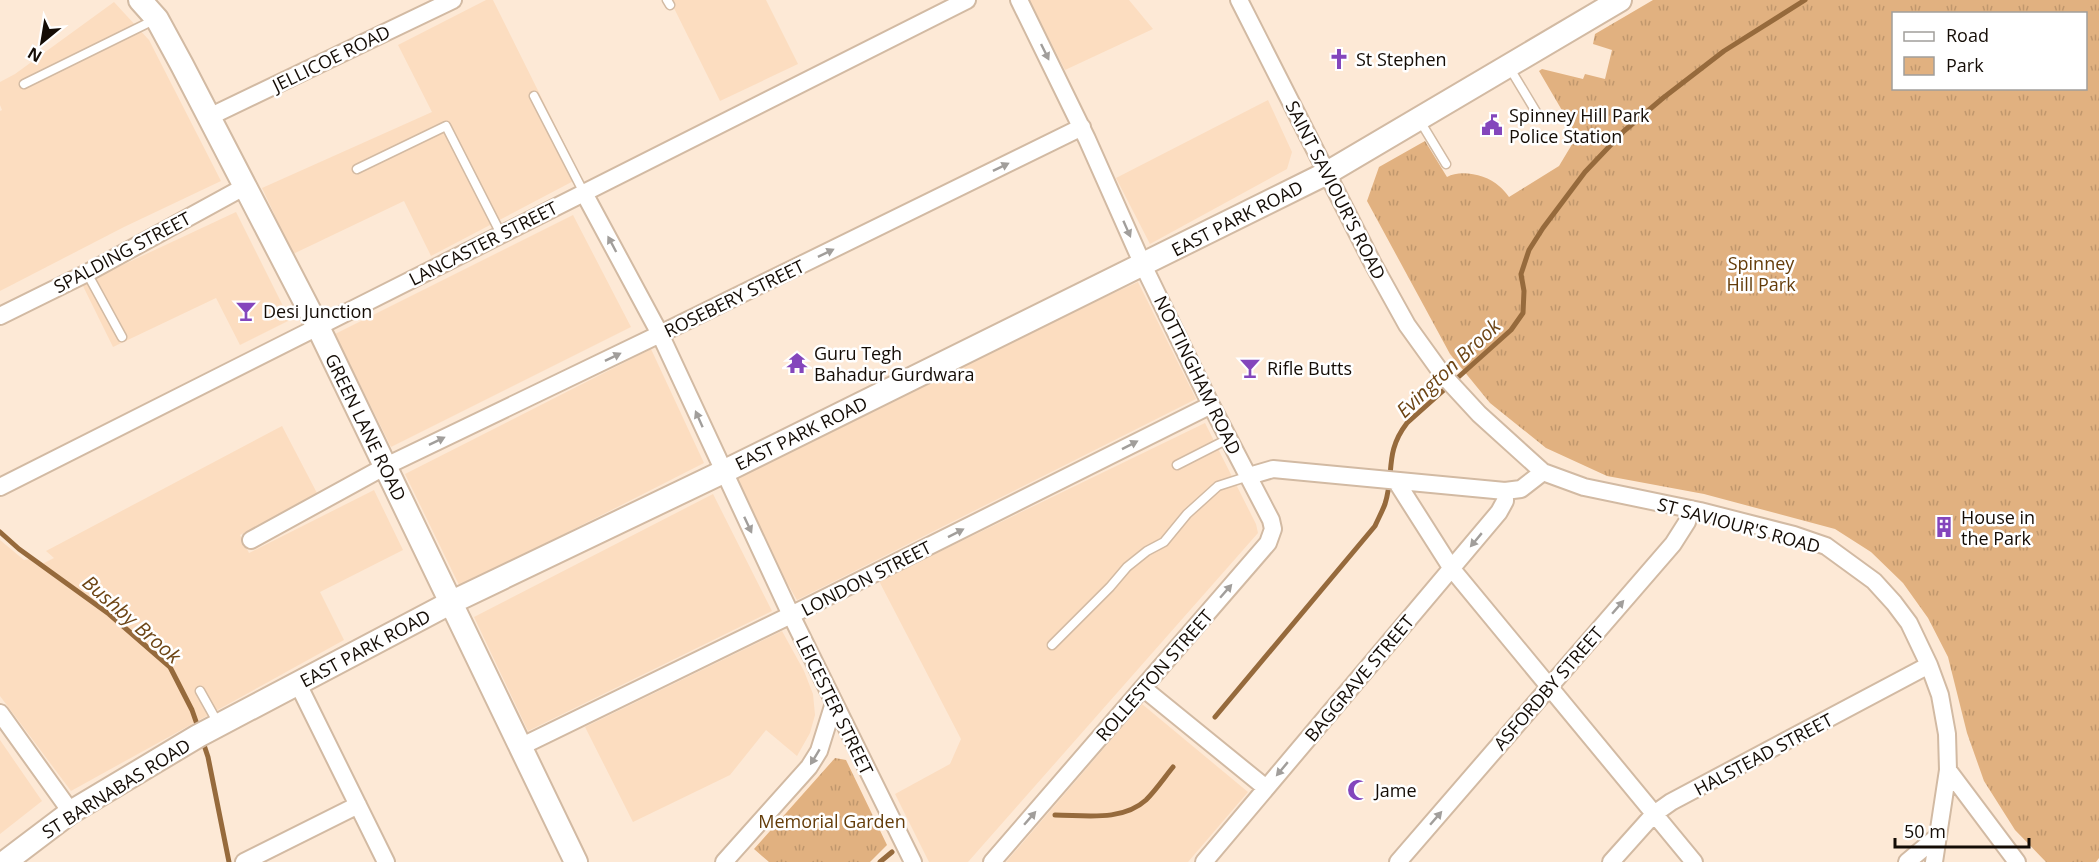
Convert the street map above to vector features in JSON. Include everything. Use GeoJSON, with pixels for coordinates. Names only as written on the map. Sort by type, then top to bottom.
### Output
{"type":"FeatureCollection","features":[{"type":"Feature","properties":{"kind":"main road","name":"GREEN LANE ROAD"},"geometry":{"type":"LineString","coordinates":[[141,0],[157,19],[318,327],[576,862]]}},
{"type":"Feature","properties":{"kind":"main road","name":"EAST PARK ROAD"},"geometry":{"type":"LineString","coordinates":[[209,731],[450,603],[723,472],[1327,173],[1620,0]]}},
{"type":"Feature","properties":{"kind":"main road","name":"ST BARNABAS ROAD"},"geometry":{"type":"LineString","coordinates":[[5,862],[71,812],[209,731]]}},
{"type":"Feature","properties":{"kind":"street","name":"JELLICOE ROAD"},"geometry":{"type":"LineString","coordinates":[[209,117],[453,0]]}},
{"type":"Feature","properties":{"kind":"street","name":"LANCASTER STREET"},"geometry":{"type":"LineString","coordinates":[[0,487],[967,0]]}},
{"type":"Feature","properties":{"kind":"street","name":"NOTTINGHAM ROAD"},"geometry":{"type":"LineString","coordinates":[[1019,0],[1088,133],[1143,265],[1228,439],[1249,476],[1273,469],[1505,491],[1521,489],[1543,472]]}},
{"type":"Feature","properties":{"kind":"street","name":"SAINT SAVIOUR'S ROAD"},"geometry":{"type":"LineString","coordinates":[[1241,1],[1327,173],[1407,325],[1443,375]]}},
{"type":"Feature","properties":{"kind":"street","name":"ROSEBERY STREET"},"geometry":{"type":"LineString","coordinates":[[251,540],[384,467],[660,334],[1088,133]]}},
{"type":"Feature","properties":{"kind":"street","name":"SPALDING STREET"},"geometry":{"type":"LineString","coordinates":[[0,316],[87,273],[244,187]]}},
{"type":"Feature","properties":{"kind":"street","name":"LEICESTER STREET"},"geometry":{"type":"LineString","coordinates":[[584,193],[660,334],[791,615],[913,862]]}},
{"type":"Feature","properties":{"kind":"street","name":"ST SAVIOUR'S ROAD"},"geometry":{"type":"LineString","coordinates":[[1443,375],[1479,414],[1543,472],[1584,487],[1691,509],[1794,535],[1826,546],[1874,581],[1909,623],[1940,695],[1947,734],[1948,770],[1934,862]]}},
{"type":"Feature","properties":{"kind":"street","name":"LONDON STREET"},"geometry":{"type":"LineString","coordinates":[[519,747],[791,615],[1211,405]]}},
{"type":"Feature","properties":{"kind":"street","name":"ROLLESTON STREET"},"geometry":{"type":"LineString","coordinates":[[992,862],[1268,543],[1273,529],[1271,520],[1249,476]]}},
{"type":"Feature","properties":{"kind":"street"},"geometry":{"type":"LineString","coordinates":[[1388,480],[1452,569],[1694,862]]}},
{"type":"Feature","properties":{"kind":"street","name":"BAGGRAVE STREET"},"geometry":{"type":"LineString","coordinates":[[1204,862],[1499,512],[1505,501],[1505,491]]}},
{"type":"Feature","properties":{"kind":"street","name":"ASFORDBY STREET"},"geometry":{"type":"LineString","coordinates":[[1398,862],[1673,543],[1687,522],[1691,509]]}},
{"type":"Feature","properties":{"kind":"street","name":"HALSTEAD STREET"},"geometry":{"type":"LineString","coordinates":[[1611,862],[1654,814],[1671,802],[1929,665]]}},
{"type":"Feature","properties":{"kind":"street"},"geometry":{"type":"LineString","coordinates":[[298,684],[386,862]]}},
{"type":"Feature","properties":{"kind":"street"},"geometry":{"type":"LineString","coordinates":[[1143,687],[1266,788]]}},
{"type":"Feature","properties":{"kind":"street"},"geometry":{"type":"LineString","coordinates":[[724,862],[808,767],[819,750],[834,703]]}},
{"type":"Feature","properties":{"kind":"street"},"geometry":{"type":"LineString","coordinates":[[0,713],[71,812]]}},
{"type":"Feature","properties":{"kind":"street"},"geometry":{"type":"LineString","coordinates":[[1948,770],[2017,862]]}},
{"type":"Feature","properties":{"kind":"street"},"geometry":{"type":"LineString","coordinates":[[244,862],[358,806]]}},
{"type":"Feature","properties":{"kind":"street"},"geometry":{"type":"LineString","coordinates":[[1907,862],[1937,837]]}},
{"type":"Feature","properties":{"kind":"lane"},"geometry":{"type":"LineString","coordinates":[[24,84],[157,19]]}},
{"type":"Feature","properties":{"kind":"lane"},"geometry":{"type":"LineString","coordinates":[[1508,66],[1538,115]]}},
{"type":"Feature","properties":{"kind":"lane"},"geometry":{"type":"LineString","coordinates":[[534,96],[584,193]]}},
{"type":"Feature","properties":{"kind":"lane"},"geometry":{"type":"LineString","coordinates":[[1419,118],[1446,164]]}},
{"type":"Feature","properties":{"kind":"lane"},"geometry":{"type":"LineString","coordinates":[[357,169],[446,126],[501,234]]}},
{"type":"Feature","properties":{"kind":"lane"},"geometry":{"type":"LineString","coordinates":[[87,273],[122,337]]}},
{"type":"Feature","properties":{"kind":"lane"},"geometry":{"type":"LineString","coordinates":[[1178,465],[1228,439]]}},
{"type":"Feature","properties":{"kind":"lane"},"geometry":{"type":"LineString","coordinates":[[1052,645],[1127,567],[1147,551],[1164,542],[1187,514],[1218,486],[1249,476]]}},
{"type":"Feature","properties":{"kind":"lane"},"geometry":{"type":"LineString","coordinates":[[200,691],[209,731]]}},
{"type":"Feature","properties":{"kind":"shaded area"},"geometry":{"type":"Polygon","coordinates":[[[486,0],[493,0],[581,177],[431,256],[404,201],[293,254],[262,188],[432,112],[398,45],[486,0]]]}},
{"type":"Feature","properties":{"kind":"shaded area"},"geometry":{"type":"Polygon","coordinates":[[[670,0],[766,0],[798,64],[720,101],[670,0]]]}},
{"type":"Feature","properties":{"kind":"shaded area"},"geometry":{"type":"Polygon","coordinates":[[[1029,0],[1129,0],[1153,29],[1065,70],[1029,0]]]}},
{"type":"Feature","properties":{"kind":"shaded area"},"geometry":{"type":"Polygon","coordinates":[[[114,2],[149,40],[221,181],[124,227],[0,291],[0,111],[2,110],[0,82],[15,74],[114,2]]]}},
{"type":"Feature","properties":{"kind":"shaded area"},"geometry":{"type":"Polygon","coordinates":[[[1268,100],[1292,152],[1287,169],[1150,244],[1116,178],[1268,100]]]}},
{"type":"Feature","properties":{"kind":"shaded area"},"geometry":{"type":"Polygon","coordinates":[[[236,212],[290,320],[240,345],[216,298],[113,347],[82,284],[236,212]]]}},
{"type":"Feature","properties":{"kind":"shaded area"},"geometry":{"type":"Polygon","coordinates":[[[573,215],[631,327],[391,447],[335,334],[573,215]]]}},
{"type":"Feature","properties":{"kind":"shaded area"},"geometry":{"type":"Polygon","coordinates":[[[1138,282],[1196,399],[797,600],[723,472],[1138,282]]]}},
{"type":"Feature","properties":{"kind":"shaded area"},"geometry":{"type":"Polygon","coordinates":[[[651,349],[704,463],[460,587],[405,474],[651,349]]]}},
{"type":"Feature","properties":{"kind":"shaded area"},"geometry":{"type":"Polygon","coordinates":[[[1205,423],[1256,524],[1258,533],[968,862],[929,862],[895,794],[950,764],[961,739],[879,581],[1205,423]]]}},
{"type":"Feature","properties":{"kind":"shaded area"},"geometry":{"type":"Polygon","coordinates":[[[282,426],[318,495],[240,535],[249,553],[374,490],[403,550],[320,592],[344,640],[71,791],[0,696],[0,540],[24,560],[29,559],[38,566],[54,558],[46,551],[282,426]]]}},
{"type":"Feature","properties":{"kind":"shaded area"},"geometry":{"type":"Polygon","coordinates":[[[713,494],[772,611],[528,731],[474,617],[713,494]]]}},
{"type":"Feature","properties":{"kind":"shaded area"},"geometry":{"type":"Polygon","coordinates":[[[782,631],[804,671],[813,694],[815,715],[810,733],[797,756],[766,730],[730,775],[633,822],[585,727],[782,631]]]}},
{"type":"Feature","properties":{"kind":"shaded area"},"geometry":{"type":"Polygon","coordinates":[[[1142,704],[1248,792],[1188,862],[1006,862],[1142,704]]]}},
{"type":"Feature","properties":{"kind":"shaded area"},"geometry":{"type":"Polygon","coordinates":[[[0,740],[42,801],[0,834],[0,740]]]}},
{"type":"Feature","properties":{"kind":"green space","name":"Spinney Hill Park"},"geometry":{"type":"Polygon","coordinates":[[[1653,0],[2099,0],[2099,858],[2096,862],[2046,862],[2015,830],[1984,781],[1967,733],[1948,657],[1928,618],[1903,583],[1871,552],[1835,529],[1704,494],[1607,476],[1546,448],[1490,403],[1450,354],[1367,201],[1379,167],[1425,141],[1447,177],[1459,173],[1481,176],[1502,188],[1509,197],[1559,166],[1577,136],[1539,71],[1542,69],[1583,79],[1585,74],[1605,79],[1612,50],[1593,44],[1595,34],[1653,0]]]}},
{"type":"Feature","properties":{"kind":"green space","name":"Memorial Garden"},"geometry":{"type":"Polygon","coordinates":[[[835,758],[846,760],[887,845],[870,862],[769,862],[754,849],[835,758]]]}},
{"type":"Feature","properties":{"kind":"waterway","name":"Evington Brook"},"geometry":{"type":"LineString","coordinates":[[1215,717],[1375,526],[1388,493],[1395,444],[1407,423],[1511,330],[1523,313],[1524,291],[1521,274],[1529,250],[1585,172],[1624,131],[1663,98],[1724,51],[1805,0]]}},
{"type":"Feature","properties":{"kind":"waterway","name":"Bushby Brook"},"geometry":{"type":"LineString","coordinates":[[0,532],[19,549],[109,614],[170,667],[192,710],[199,730]]}},
{"type":"Feature","properties":{"kind":"waterway","name":"Bushby Brook"},"geometry":{"type":"LineString","coordinates":[[202,739],[208,757],[229,862]]}},
{"type":"Feature","properties":{"kind":"waterway","name":"Evington Brook"},"geometry":{"type":"LineString","coordinates":[[1055,815],[1102,816],[1126,812],[1146,800],[1173,767]]}},
{"type":"Feature","properties":{"kind":"waterway","name":"Evington Brook"},"geometry":{"type":"LineString","coordinates":[[880,862],[892,852]]}},
{"type":"Feature","properties":{"kind":"place","name":"St Stephen"},"geometry":{"type":"Point","coordinates":[1339,59]}},
{"type":"Feature","properties":{"kind":"place","name":"Spinney Hill Park Police Station"},"geometry":{"type":"Point","coordinates":[1492,125]}},
{"type":"Feature","properties":{"kind":"place","name":"Desi Junction"},"geometry":{"type":"Point","coordinates":[246,311]}},
{"type":"Feature","properties":{"kind":"place","name":"Guru Tegh Bahadur Gurdwara"},"geometry":{"type":"Point","coordinates":[797,363]}},
{"type":"Feature","properties":{"kind":"place","name":"Rifle Butts"},"geometry":{"type":"Point","coordinates":[1250,368]}},
{"type":"Feature","properties":{"kind":"place","name":"House in the Park"},"geometry":{"type":"Point","coordinates":[1944,527]}},
{"type":"Feature","properties":{"kind":"place","name":"Jame"},"geometry":{"type":"Point","coordinates":[1358,790]}}]}
